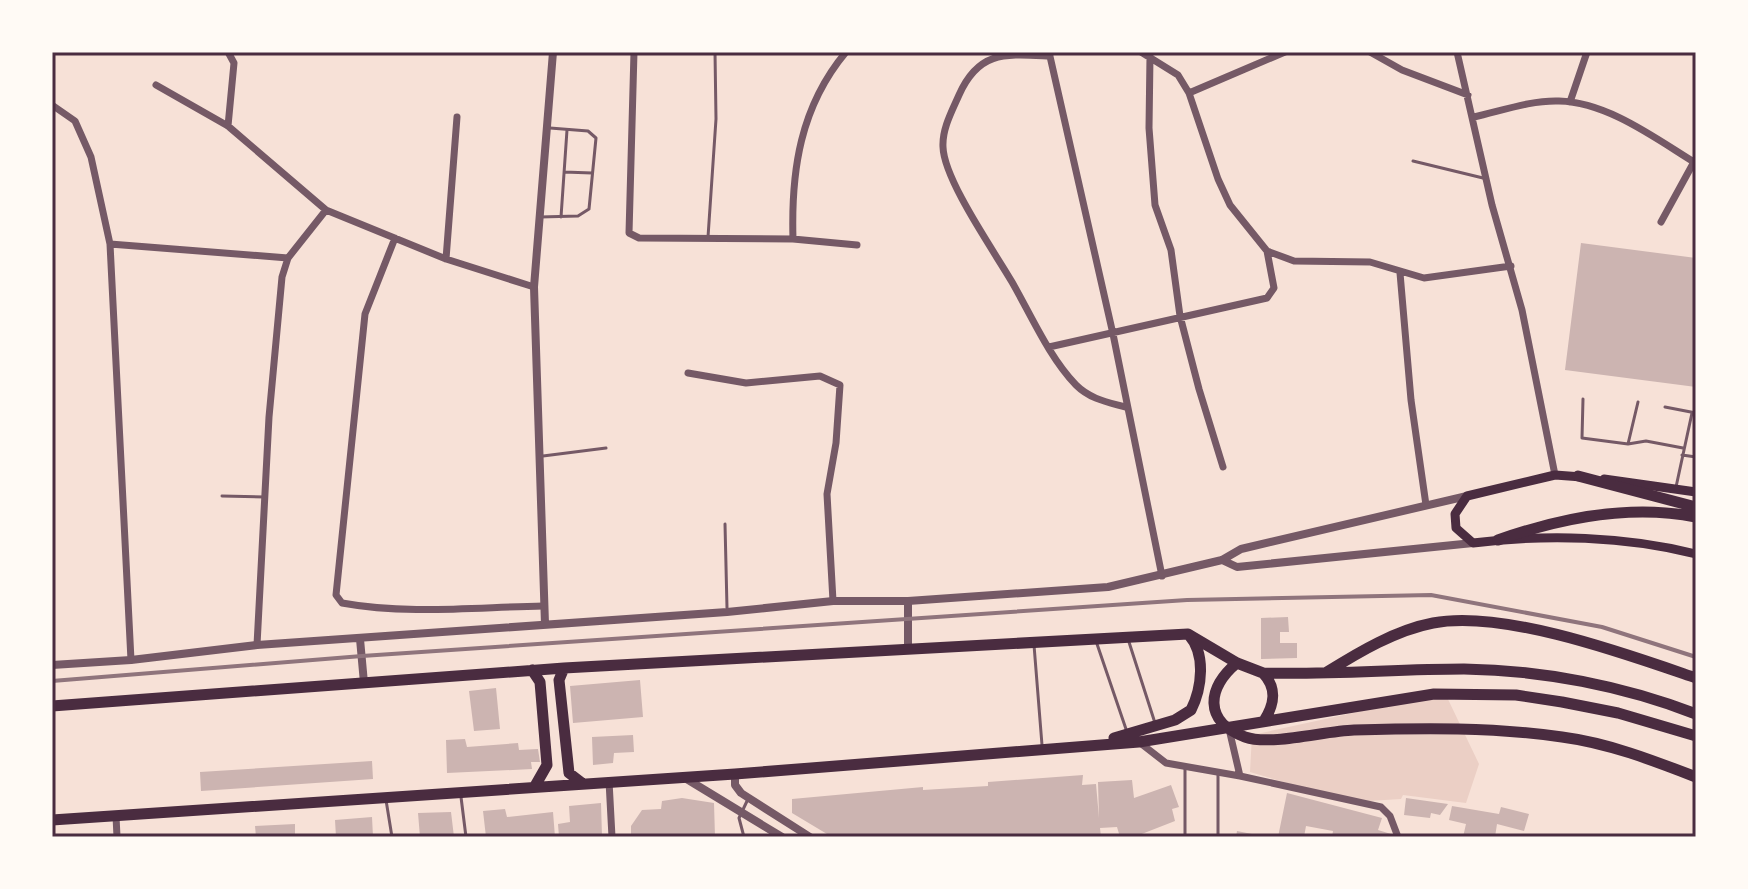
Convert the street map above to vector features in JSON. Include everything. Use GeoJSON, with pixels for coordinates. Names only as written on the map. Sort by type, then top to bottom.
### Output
{"type":"FeatureCollection","features":[{"type":"Feature","properties":{"kind":"highway"},"geometry":{"type":"LineString","coordinates":[[1578,476],[1696,507]]}},
{"type":"Feature","properties":{"kind":"highway"},"geometry":{"type":"LineString","coordinates":[[1498,540],[1572,520],[1640,511],[1696,517]]}},
{"type":"Feature","properties":{"kind":"highway"},"geometry":{"type":"LineString","coordinates":[[1324,675],[1362,652],[1415,628],[1463,620],[1559,635],[1696,678]]}},
{"type":"Feature","properties":{"kind":"highway"},"geometry":{"type":"LineString","coordinates":[[1094,745],[1184,715],[1195,703],[1200,657],[1188,634]]}},
{"type":"Feature","properties":{"kind":"highway"},"geometry":{"type":"LineString","coordinates":[[52,706],[532,670],[1188,634],[1237,663],[1263,673],[1324,675],[1467,669],[1513,673],[1619,689],[1696,714]]}},
{"type":"Feature","properties":{"kind":"highway"},"geometry":{"type":"LineString","coordinates":[[1237,663],[1218,681],[1213,698],[1217,713],[1229,729],[1260,739],[1352,730],[1447,730],[1563,737],[1633,754],[1696,777]]}},
{"type":"Feature","properties":{"kind":"highway"},"geometry":{"type":"LineString","coordinates":[[564,668],[559,680],[569,773],[584,784]]}},
{"type":"Feature","properties":{"kind":"highway"},"geometry":{"type":"LineString","coordinates":[[532,670],[540,682],[547,765],[535,786]]}},
{"type":"Feature","properties":{"kind":"highway"},"geometry":{"type":"LineString","coordinates":[[1263,673],[1270,682],[1273,695],[1264,721]]}},
{"type":"Feature","properties":{"kind":"highway"},"geometry":{"type":"LineString","coordinates":[[52,820],[735,774],[1139,742],[1229,729],[1376,701],[1434,694],[1516,695],[1618,713],[1696,736]]}},
{"type":"Feature","properties":{"kind":"main road"},"geometry":{"type":"LineString","coordinates":[[1696,492],[1676,487],[1555,475],[1467,496],[1458,507],[1455,521],[1461,536],[1473,543],[1589,540],[1696,554]]}},
{"type":"Feature","properties":{"kind":"street"},"geometry":{"type":"LineString","coordinates":[[228,52],[234,63],[228,126]]}},
{"type":"Feature","properties":{"kind":"street"},"geometry":{"type":"LineString","coordinates":[[545,624],[534,287],[553,52]]}},
{"type":"Feature","properties":{"kind":"street"},"geometry":{"type":"LineString","coordinates":[[634,52],[629,233],[639,238],[793,239],[857,245]]}},
{"type":"Feature","properties":{"kind":"street"},"geometry":{"type":"LineString","coordinates":[[793,239],[792,186],[801,136],[826,81],[846,52]]}},
{"type":"Feature","properties":{"kind":"street"},"geometry":{"type":"LineString","coordinates":[[1049,347],[1271,295],[1274,288],[1267,251],[1230,205],[1189,93],[1178,75],[1141,52]]}},
{"type":"Feature","properties":{"kind":"street"},"geometry":{"type":"LineString","coordinates":[[1189,93],[1285,52]]}},
{"type":"Feature","properties":{"kind":"street"},"geometry":{"type":"LineString","coordinates":[[1370,52],[1402,70],[1468,95]]}},
{"type":"Feature","properties":{"kind":"street"},"geometry":{"type":"LineString","coordinates":[[1457,52],[1486,178],[1511,266],[1555,475]]}},
{"type":"Feature","properties":{"kind":"street"},"geometry":{"type":"LineString","coordinates":[[1570,102],[1587,52]]}},
{"type":"Feature","properties":{"kind":"street"},"geometry":{"type":"LineString","coordinates":[[1125,407],[1088,395],[1075,384],[1049,347],[955,184],[943,148],[947,122],[967,77],[976,67],[995,57],[1049,54],[1113,334],[1125,407],[1162,576]]}},
{"type":"Feature","properties":{"kind":"street"},"geometry":{"type":"LineString","coordinates":[[1150,56],[1149,128],[1154,196],[1174,262],[1180,316],[1223,467]]}},
{"type":"Feature","properties":{"kind":"street"},"geometry":{"type":"LineString","coordinates":[[156,85],[228,126],[326,210],[446,259],[534,287]]}},
{"type":"Feature","properties":{"kind":"street"},"geometry":{"type":"LineString","coordinates":[[1474,117],[1535,104],[1570,102],[1620,119],[1695,160],[1661,222]]}},
{"type":"Feature","properties":{"kind":"street"},"geometry":{"type":"LineString","coordinates":[[52,105],[75,121],[91,157],[110,244],[131,660]]}},
{"type":"Feature","properties":{"kind":"street"},"geometry":{"type":"LineString","coordinates":[[446,259],[457,117]]}},
{"type":"Feature","properties":{"kind":"street"},"geometry":{"type":"LineString","coordinates":[[257,645],[277,313],[288,258],[326,210]]}},
{"type":"Feature","properties":{"kind":"street"},"geometry":{"type":"LineString","coordinates":[[395,238],[370,295],[363,323],[336,595],[342,603],[387,607],[543,606]]}},
{"type":"Feature","properties":{"kind":"street"},"geometry":{"type":"LineString","coordinates":[[110,244],[288,258]]}},
{"type":"Feature","properties":{"kind":"street"},"geometry":{"type":"LineString","coordinates":[[1267,251],[1294,261],[1370,262],[1424,278],[1511,266]]}},
{"type":"Feature","properties":{"kind":"street"},"geometry":{"type":"LineString","coordinates":[[1400,273],[1426,505]]}},
{"type":"Feature","properties":{"kind":"street"},"geometry":{"type":"LineString","coordinates":[[688,373],[746,383],[820,376],[840,385],[836,443],[827,494],[833,601]]}},
{"type":"Feature","properties":{"kind":"street"},"geometry":{"type":"LineString","coordinates":[[52,665],[131,660],[257,645],[727,612],[833,601],[908,601],[1059,592],[1162,576],[1222,560],[1241,549],[1467,496]]}},
{"type":"Feature","properties":{"kind":"street"},"geometry":{"type":"LineString","coordinates":[[1222,560],[1237,567],[1473,543]]}},
{"type":"Feature","properties":{"kind":"street"},"geometry":{"type":"LineString","coordinates":[[908,601],[908,647]]}},
{"type":"Feature","properties":{"kind":"street"},"geometry":{"type":"LineString","coordinates":[[360,639],[364,683]]}},
{"type":"Feature","properties":{"kind":"street"},"geometry":{"type":"LineString","coordinates":[[1229,729],[1240,776]]}},
{"type":"Feature","properties":{"kind":"street"},"geometry":{"type":"LineString","coordinates":[[1139,742],[1160,760],[1381,807],[1390,816],[1398,837]]}},
{"type":"Feature","properties":{"kind":"street"},"geometry":{"type":"LineString","coordinates":[[735,774],[737,789],[748,799],[810,837]]}},
{"type":"Feature","properties":{"kind":"street"},"geometry":{"type":"LineString","coordinates":[[684,777],[782,837]]}},
{"type":"Feature","properties":{"kind":"street"},"geometry":{"type":"LineString","coordinates":[[609,781],[612,837]]}},
{"type":"Feature","properties":{"kind":"street"},"geometry":{"type":"LineString","coordinates":[[116,816],[117,837]]}},
{"type":"Feature","properties":{"kind":"lane"},"geometry":{"type":"LineString","coordinates":[[708,237],[716,119],[715,52]]}},
{"type":"Feature","properties":{"kind":"lane"},"geometry":{"type":"LineString","coordinates":[[540,217],[586,213],[596,138],[588,131],[547,128]]}},
{"type":"Feature","properties":{"kind":"lane"},"geometry":{"type":"LineString","coordinates":[[561,217],[567,130]]}},
{"type":"Feature","properties":{"kind":"lane"},"geometry":{"type":"LineString","coordinates":[[1413,161],[1486,178]]}},
{"type":"Feature","properties":{"kind":"lane"},"geometry":{"type":"LineString","coordinates":[[564,172],[593,173]]}},
{"type":"Feature","properties":{"kind":"lane"},"geometry":{"type":"LineString","coordinates":[[1583,399],[1579,433],[1582,438],[1628,444],[1646,441],[1683,448]]}},
{"type":"Feature","properties":{"kind":"lane"},"geometry":{"type":"LineString","coordinates":[[1628,444],[1638,402]]}},
{"type":"Feature","properties":{"kind":"lane"},"geometry":{"type":"LineString","coordinates":[[1665,407],[1694,413],[1683,448],[1676,487]]}},
{"type":"Feature","properties":{"kind":"lane"},"geometry":{"type":"LineString","coordinates":[[539,456],[606,448]]}},
{"type":"Feature","properties":{"kind":"lane"},"geometry":{"type":"LineString","coordinates":[[1682,455],[1696,457]]}},
{"type":"Feature","properties":{"kind":"lane"},"geometry":{"type":"LineString","coordinates":[[222,496],[265,497]]}},
{"type":"Feature","properties":{"kind":"lane"},"geometry":{"type":"LineString","coordinates":[[725,524],[727,612]]}},
{"type":"Feature","properties":{"kind":"lane"},"geometry":{"type":"LineString","coordinates":[[1127,636],[1156,725]]}},
{"type":"Feature","properties":{"kind":"lane"},"geometry":{"type":"LineString","coordinates":[[1095,637],[1128,734]]}},
{"type":"Feature","properties":{"kind":"lane"},"geometry":{"type":"LineString","coordinates":[[1034,641],[1042,749]]}},
{"type":"Feature","properties":{"kind":"lane"},"geometry":{"type":"LineString","coordinates":[[1185,766],[1185,837]]}},
{"type":"Feature","properties":{"kind":"lane"},"geometry":{"type":"LineString","coordinates":[[1218,772],[1218,837]]}},
{"type":"Feature","properties":{"kind":"lane"},"geometry":{"type":"LineString","coordinates":[[460,791],[466,837]]}},
{"type":"Feature","properties":{"kind":"lane"},"geometry":{"type":"LineString","coordinates":[[386,796],[392,837]]}},
{"type":"Feature","properties":{"kind":"lane"},"geometry":{"type":"LineString","coordinates":[[744,837],[739,824],[748,799]]}},
{"type":"Feature","properties":{"kind":"shaded area"},"geometry":{"type":"Polygon","coordinates":[[[1445,693],[1479,764],[1466,803],[1403,795],[1401,799],[1352,802],[1250,772],[1252,735],[1445,693]]]}},
{"type":"Feature","properties":{"kind":"building"},"geometry":{"type":"Polygon","coordinates":[[[1581,243],[1696,258],[1696,387],[1565,370],[1581,243]]]}},
{"type":"Feature","properties":{"kind":"building"},"geometry":{"type":"Polygon","coordinates":[[[1288,617],[1289,632],[1280,632],[1280,643],[1297,643],[1297,658],[1261,659],[1261,618],[1288,617]]]}},
{"type":"Feature","properties":{"kind":"building"},"geometry":{"type":"Polygon","coordinates":[[[640,680],[643,717],[573,723],[570,686],[640,680]]]}},
{"type":"Feature","properties":{"kind":"building"},"geometry":{"type":"Polygon","coordinates":[[[496,688],[500,729],[474,731],[469,691],[496,688]]]}},
{"type":"Feature","properties":{"kind":"building"},"geometry":{"type":"Polygon","coordinates":[[[633,735],[634,752],[614,753],[613,763],[593,765],[592,737],[633,735]]]}},
{"type":"Feature","properties":{"kind":"building"},"geometry":{"type":"Polygon","coordinates":[[[465,739],[467,747],[518,743],[519,750],[538,749],[540,762],[531,762],[532,769],[447,773],[446,740],[465,739]]]}},
{"type":"Feature","properties":{"kind":"building"},"geometry":{"type":"Polygon","coordinates":[[[372,761],[373,779],[201,791],[200,772],[372,761]]]}},
{"type":"Feature","properties":{"kind":"building"},"geometry":{"type":"Polygon","coordinates":[[[1083,775],[1082,785],[1096,784],[1099,818],[1098,782],[1132,780],[1134,798],[1171,785],[1179,807],[1172,809],[1175,821],[1134,837],[1120,837],[1117,827],[1100,828],[1101,837],[832,837],[792,813],[792,799],[923,787],[923,790],[988,786],[988,782],[1083,775]]]}},
{"type":"Feature","properties":{"kind":"building"},"geometry":{"type":"Polygon","coordinates":[[[1287,793],[1382,818],[1378,830],[1391,834],[1390,837],[1332,837],[1333,831],[1306,826],[1304,837],[1278,837],[1287,793]]]}},
{"type":"Feature","properties":{"kind":"building"},"geometry":{"type":"Polygon","coordinates":[[[682,798],[714,803],[715,837],[631,837],[631,826],[642,810],[661,809],[662,801],[682,798]]]}},
{"type":"Feature","properties":{"kind":"building"},"geometry":{"type":"Polygon","coordinates":[[[1406,798],[1448,804],[1440,815],[1431,813],[1430,818],[1404,815],[1406,798]]]}},
{"type":"Feature","properties":{"kind":"building"},"geometry":{"type":"Polygon","coordinates":[[[601,803],[602,837],[559,837],[558,824],[570,822],[569,806],[601,803]]]}},
{"type":"Feature","properties":{"kind":"building"},"geometry":{"type":"Polygon","coordinates":[[[1452,806],[1499,814],[1501,807],[1529,814],[1524,831],[1497,824],[1495,837],[1463,837],[1466,824],[1449,820],[1452,806]]]}},
{"type":"Feature","properties":{"kind":"building"},"geometry":{"type":"Polygon","coordinates":[[[505,809],[507,817],[553,812],[555,837],[486,837],[483,811],[505,809]]]}},
{"type":"Feature","properties":{"kind":"building"},"geometry":{"type":"Polygon","coordinates":[[[451,812],[454,837],[420,837],[418,813],[451,812]]]}},
{"type":"Feature","properties":{"kind":"building"},"geometry":{"type":"Polygon","coordinates":[[[372,817],[373,837],[336,837],[335,820],[372,817]]]}},
{"type":"Feature","properties":{"kind":"building"},"geometry":{"type":"Polygon","coordinates":[[[295,824],[295,837],[256,837],[255,826],[295,824]]]}},
{"type":"Feature","properties":{"kind":"building"},"geometry":{"type":"Polygon","coordinates":[[[1237,831],[1262,836],[1262,837],[1236,837],[1237,831]]]}},
{"type":"Feature","properties":{"kind":"railway"},"geometry":{"type":"LineString","coordinates":[[52,681],[362,656],[1187,600],[1431,595],[1602,627],[1696,657]]}}]}
